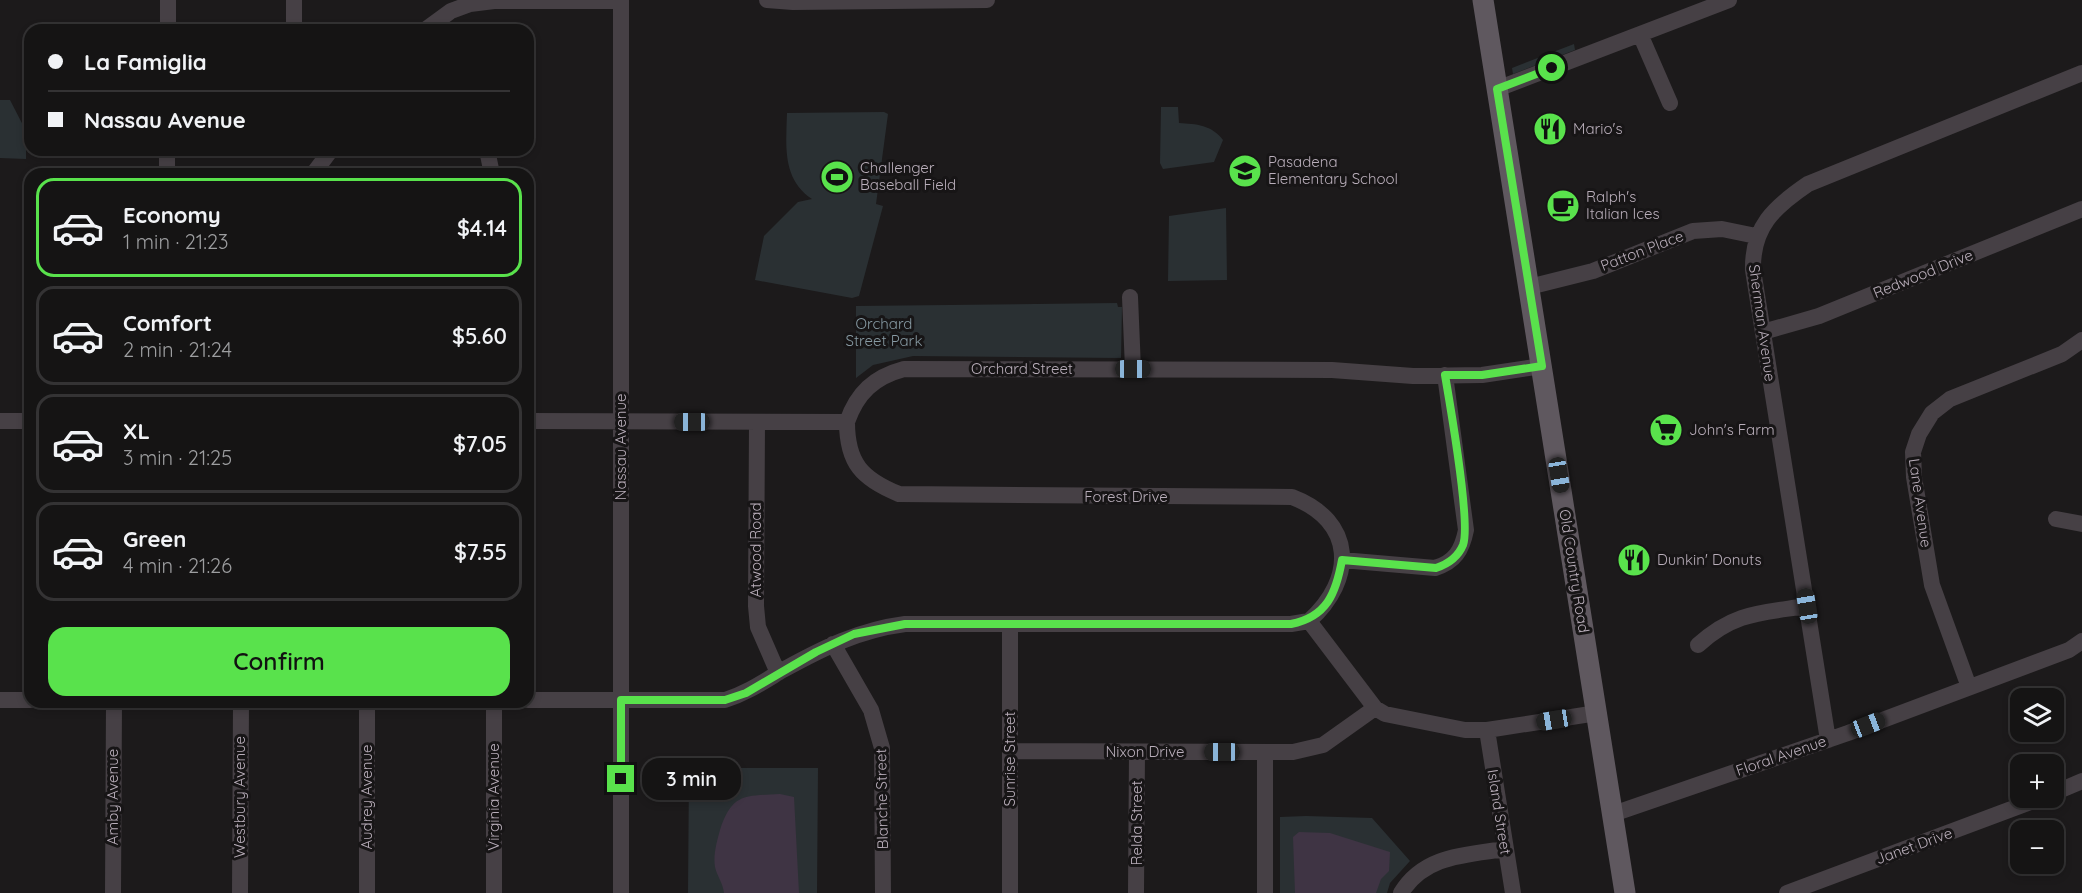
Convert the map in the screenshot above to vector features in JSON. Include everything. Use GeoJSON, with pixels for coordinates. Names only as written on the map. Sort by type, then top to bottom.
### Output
{"type":"FeatureCollection","features":[{"type":"Feature","properties":{"kind":"main road","name":"Old Country Road"},"geometry":{"type":"LineString","coordinates":[[1483,0],[1625,893]]}},
{"type":"Feature","properties":{"kind":"street"},"geometry":{"type":"LineString","coordinates":[[168,0],[168,24]]}},
{"type":"Feature","properties":{"kind":"street"},"geometry":{"type":"LineString","coordinates":[[294,0],[294,24]]}},
{"type":"Feature","properties":{"kind":"street"},"geometry":{"type":"LineString","coordinates":[[767,0],[793,2],[987,0]]}},
{"type":"Feature","properties":{"kind":"street"},"geometry":{"type":"LineString","coordinates":[[1497,89],[1729,0]]}},
{"type":"Feature","properties":{"kind":"street"},"geometry":{"type":"LineString","coordinates":[[433,24],[451,11],[470,4],[494,1],[621,1]]}},
{"type":"Feature","properties":{"kind":"street","name":"Nassau Avenue"},"geometry":{"type":"LineString","coordinates":[[621,1],[621,893]]}},
{"type":"Feature","properties":{"kind":"street"},"geometry":{"type":"LineString","coordinates":[[1640,34],[1670,103]]}},
{"type":"Feature","properties":{"kind":"street"},"geometry":{"type":"LineString","coordinates":[[1756,236],[1771,214],[1808,184],[2082,73]]}},
{"type":"Feature","properties":{"kind":"street","name":"Redwood Drive"},"geometry":{"type":"LineString","coordinates":[[1763,332],[1819,316],[2082,209]]}},
{"type":"Feature","properties":{"kind":"street","name":"Patton Place"},"geometry":{"type":"LineString","coordinates":[[1529,287],[1593,271],[1693,231],[1722,229],[1756,236]]}},
{"type":"Feature","properties":{"kind":"street","name":"Sherman Avenue"},"geometry":{"type":"LineString","coordinates":[[1756,236],[1753,270],[1828,740]]}},
{"type":"Feature","properties":{"kind":"street"},"geometry":{"type":"LineString","coordinates":[[1130,297],[1133,369]]}},
{"type":"Feature","properties":{"kind":"street","name":"Lane Avenue"},"geometry":{"type":"LineString","coordinates":[[1969,687],[1932,585],[1914,477],[1913,452],[1918,434],[1932,413],[1950,399],[2062,354],[2082,340]]}},
{"type":"Feature","properties":{"kind":"street","name":"Orchard Street"},"geometry":{"type":"LineString","coordinates":[[847,422],[854,404],[867,387],[886,374],[904,369],[1332,370],[1413,376],[1482,375],[1542,366]]}},
{"type":"Feature","properties":{"kind":"street"},"geometry":{"type":"LineString","coordinates":[[1342,560],[1436,568],[1446,564],[1457,555],[1466,531],[1445,375]]}},
{"type":"Feature","properties":{"kind":"street"},"geometry":{"type":"LineString","coordinates":[[0,421],[24,421]]}},
{"type":"Feature","properties":{"kind":"street"},"geometry":{"type":"LineString","coordinates":[[534,421],[847,422]]}},
{"type":"Feature","properties":{"kind":"street","name":"Atwood Road"},"geometry":{"type":"LineString","coordinates":[[757,422],[756,606],[758,627],[778,674]]}},
{"type":"Feature","properties":{"kind":"street","name":"Forest Drive"},"geometry":{"type":"LineString","coordinates":[[847,422],[847,441],[859,469],[877,486],[898,494],[1292,497],[1312,505],[1327,518],[1338,535],[1342,560],[1337,588],[1324,607],[1309,621]]}},
{"type":"Feature","properties":{"kind":"street"},"geometry":{"type":"LineString","coordinates":[[2056,519],[2082,524]]}},
{"type":"Feature","properties":{"kind":"street"},"geometry":{"type":"LineString","coordinates":[[1698,645],[1717,627],[1738,617],[1807,606]]}},
{"type":"Feature","properties":{"kind":"street"},"geometry":{"type":"LineString","coordinates":[[534,700],[725,700],[746,693],[833,644],[864,631],[905,624],[1291,624],[1309,621],[1375,708],[1397,718],[1465,730],[1486,730],[1597,713]]}},
{"type":"Feature","properties":{"kind":"street","name":"Sunrise Street"},"geometry":{"type":"LineString","coordinates":[[1010,624],[1010,893]]}},
{"type":"Feature","properties":{"kind":"street","name":"Floral Avenue"},"geometry":{"type":"LineString","coordinates":[[1613,814],[1828,740],[2069,650],[2082,641]]}},
{"type":"Feature","properties":{"kind":"street","name":"Blanche Street"},"geometry":{"type":"LineString","coordinates":[[833,644],[871,710],[882,748],[883,893]]}},
{"type":"Feature","properties":{"kind":"street"},"geometry":{"type":"LineString","coordinates":[[0,700],[24,700]]}},
{"type":"Feature","properties":{"kind":"street","name":"Amby Avenue"},"geometry":{"type":"LineString","coordinates":[[113,893],[114,708]]}},
{"type":"Feature","properties":{"kind":"street","name":"Westbury Avenue"},"geometry":{"type":"LineString","coordinates":[[240,893],[241,708]]}},
{"type":"Feature","properties":{"kind":"street","name":"Audrey Avenue"},"geometry":{"type":"LineString","coordinates":[[367,708],[367,893]]}},
{"type":"Feature","properties":{"kind":"street","name":"Virginia Avenue"},"geometry":{"type":"LineString","coordinates":[[494,708],[494,893]]}},
{"type":"Feature","properties":{"kind":"street","name":"Nixon Drive"},"geometry":{"type":"LineString","coordinates":[[1010,751],[1293,753],[1323,745],[1375,708]]}},
{"type":"Feature","properties":{"kind":"street","name":"Island Street"},"geometry":{"type":"LineString","coordinates":[[1486,730],[1513,893]]}},
{"type":"Feature","properties":{"kind":"street","name":"Relda Street"},"geometry":{"type":"LineString","coordinates":[[1136,893],[1137,752]]}},
{"type":"Feature","properties":{"kind":"street"},"geometry":{"type":"LineString","coordinates":[[1265,752],[1265,893]]}},
{"type":"Feature","properties":{"kind":"street"},"geometry":{"type":"LineString","coordinates":[[2064,789],[2082,781]]}},
{"type":"Feature","properties":{"kind":"street","name":"Janet Drive"},"geometry":{"type":"LineString","coordinates":[[1787,893],[2014,808]]}},
{"type":"Feature","properties":{"kind":"street"},"geometry":{"type":"LineString","coordinates":[[1401,893],[1408,880],[1431,864],[1443,859],[1505,849]]}},
{"type":"Feature","properties":{"kind":"green space"},"geometry":{"type":"Polygon","coordinates":[[[1574,44],[1575,50],[1513,74],[1512,68],[1574,44]]]}},
{"type":"Feature","properties":{"kind":"green space"},"geometry":{"type":"Polygon","coordinates":[[[0,100],[10,100],[24,127],[24,156],[26,159],[0,158],[0,100]]]}},
{"type":"Feature","properties":{"kind":"green space"},"geometry":{"type":"Polygon","coordinates":[[[1161,107],[1178,107],[1179,123],[1203,126],[1219,135],[1223,140],[1214,162],[1163,169],[1160,163],[1161,107]]]}},
{"type":"Feature","properties":{"kind":"green space"},"geometry":{"type":"Polygon","coordinates":[[[884,112],[888,114],[876,204],[883,206],[859,296],[852,298],[755,280],[764,236],[798,202],[812,199],[795,182],[791,172],[787,149],[787,113],[884,112]]]}},
{"type":"Feature","properties":{"kind":"green space"},"geometry":{"type":"Polygon","coordinates":[[[1226,208],[1227,280],[1168,281],[1169,216],[1226,208]]]}},
{"type":"Feature","properties":{"kind":"green space","name":"Orchard Street Park"},"geometry":{"type":"Polygon","coordinates":[[[1117,303],[1118,307],[1122,307],[1121,358],[913,356],[873,365],[856,378],[856,306],[1117,303]]]}},
{"type":"Feature","properties":{"kind":"green space"},"geometry":{"type":"Polygon","coordinates":[[[689,768],[818,768],[817,893],[688,893],[689,768]]]}},
{"type":"Feature","properties":{"kind":"green space"},"geometry":{"type":"Polygon","coordinates":[[[1280,817],[1372,818],[1410,861],[1390,883],[1387,893],[1280,893],[1280,817]]]}},
{"type":"Feature","properties":{"kind":"shaded area"},"geometry":{"type":"Polygon","coordinates":[[[780,794],[794,797],[799,893],[724,893],[715,867],[715,858],[720,830],[730,809],[741,799],[758,795],[780,794]]]}},
{"type":"Feature","properties":{"kind":"shaded area"},"geometry":{"type":"Polygon","coordinates":[[[1299,832],[1330,833],[1390,852],[1389,871],[1381,879],[1376,893],[1295,893],[1293,837],[1299,832]]]}},
{"type":"Feature","properties":{"kind":"place","name":"Mario's"},"geometry":{"type":"Point","coordinates":[1550,129]}},
{"type":"Feature","properties":{"kind":"place","name":"Pasadena Elementary School"},"geometry":{"type":"Point","coordinates":[1245,171]}},
{"type":"Feature","properties":{"kind":"place","name":"Challenger Baseball Field"},"geometry":{"type":"Point","coordinates":[837,177]}},
{"type":"Feature","properties":{"kind":"place","name":"Ralph's Italian Ices"},"geometry":{"type":"Point","coordinates":[1563,206]}},
{"type":"Feature","properties":{"kind":"place","name":"John's Farm"},"geometry":{"type":"Point","coordinates":[1666,430]}},
{"type":"Feature","properties":{"kind":"place","name":"Dunkin' Donuts"},"geometry":{"type":"Point","coordinates":[1634,560]}},
{"type":"Feature","properties":{"kind":"route"},"geometry":{"type":"LineString","coordinates":[[621,779],[621,700],[725,700],[746,693],[816,652],[864,631],[905,624],[1291,624],[1309,621],[1324,607],[1337,588],[1342,560],[1436,568],[1446,564],[1457,555],[1466,531],[1445,375],[1482,375],[1542,366],[1497,89],[1552,68]]}}]}
